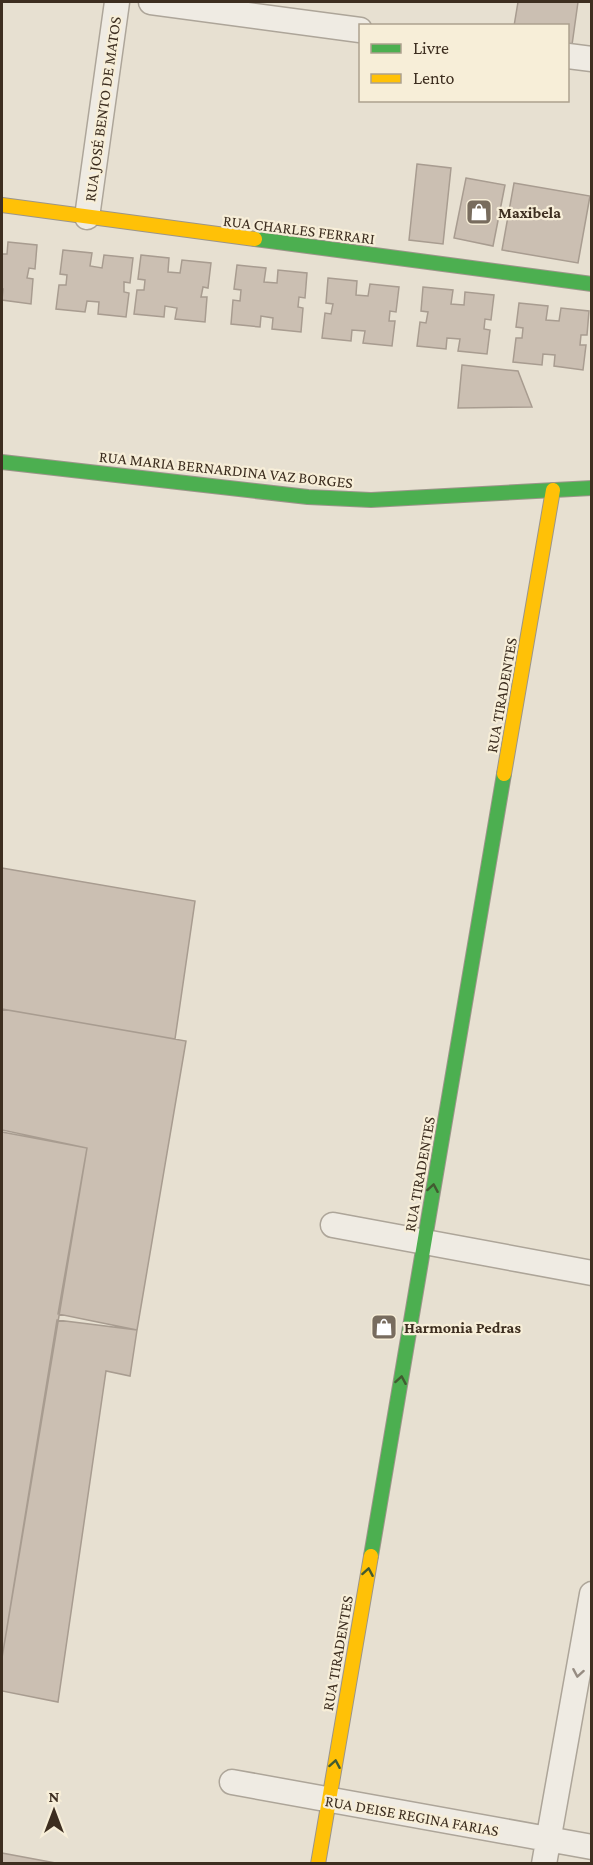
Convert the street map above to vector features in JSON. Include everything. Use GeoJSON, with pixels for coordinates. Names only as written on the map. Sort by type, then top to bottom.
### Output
{"type":"FeatureCollection","features":[{"type":"Feature","properties":{"kind":"street","name":"RUA JOSÉ BENTO DE MATOS"},"geometry":{"type":"LineString","coordinates":[[87,217],[117,2]]}},
{"type":"Feature","properties":{"kind":"street"},"geometry":{"type":"LineString","coordinates":[[151,2],[359,30]]}},
{"type":"Feature","properties":{"kind":"street"},"geometry":{"type":"LineString","coordinates":[[569,56],[591,59]]}},
{"type":"Feature","properties":{"kind":"street","name":"RUA CHARLES FERRARI"},"geometry":{"type":"LineString","coordinates":[[2,206],[591,284]]}},
{"type":"Feature","properties":{"kind":"street","name":"RUA MARIA BERNARDINA VAZ BORGES"},"geometry":{"type":"LineString","coordinates":[[2,462],[308,496],[370,500],[591,488]]}},
{"type":"Feature","properties":{"kind":"street","name":"RUA TIRADENTES"},"geometry":{"type":"LineString","coordinates":[[318,1863],[553,490]]}},
{"type":"Feature","properties":{"kind":"street"},"geometry":{"type":"LineString","coordinates":[[333,1225],[591,1273]]}},
{"type":"Feature","properties":{"kind":"street"},"geometry":{"type":"LineString","coordinates":[[544,1863],[591,1594]]}},
{"type":"Feature","properties":{"kind":"street","name":"RUA DEISE REGINA FARIAS"},"geometry":{"type":"LineString","coordinates":[[232,1782],[591,1847]]}},
{"type":"Feature","properties":{"kind":"building"},"geometry":{"type":"Polygon","coordinates":[[[518,2],[578,2],[571,52],[569,52],[569,24],[514,24],[518,2]]]}},
{"type":"Feature","properties":{"kind":"building"},"geometry":{"type":"Polygon","coordinates":[[[417,164],[451,168],[443,244],[409,240],[417,164]]]}},
{"type":"Feature","properties":{"kind":"building","name":"Maxibela"},"geometry":{"type":"Polygon","coordinates":[[[466,178],[505,185],[493,246],[454,238],[466,178]]]}},
{"type":"Feature","properties":{"kind":"building"},"geometry":{"type":"Polygon","coordinates":[[[514,183],[590,196],[578,263],[502,250],[514,183]]]}},
{"type":"Feature","properties":{"kind":"building"},"geometry":{"type":"Polygon","coordinates":[[[8,242],[37,245],[35,269],[29,268],[27,278],[33,279],[31,304],[2,300],[2,254],[7,254],[8,242]]]}},
{"type":"Feature","properties":{"kind":"building"},"geometry":{"type":"Polygon","coordinates":[[[63,250],[92,253],[90,266],[102,268],[104,255],[133,258],[130,283],[124,282],[124,292],[129,293],[126,317],[98,314],[99,302],[87,301],[85,312],[56,309],[59,285],[66,285],[67,275],[60,274],[63,250]]]}},
{"type":"Feature","properties":{"kind":"building"},"geometry":{"type":"Polygon","coordinates":[[[141,255],[169,258],[168,272],[180,273],[182,260],[211,263],[208,288],[203,287],[201,297],[207,297],[205,322],[175,319],[177,308],[165,306],[164,317],[134,314],[137,290],[144,290],[145,280],[138,279],[141,255]]]}},
{"type":"Feature","properties":{"kind":"building"},"geometry":{"type":"Polygon","coordinates":[[[237,265],[266,268],[264,282],[277,283],[278,270],[307,273],[305,298],[299,297],[298,307],[303,308],[301,332],[272,329],[273,318],[261,316],[260,327],[231,324],[233,300],[240,301],[241,290],[234,289],[237,265]]]}},
{"type":"Feature","properties":{"kind":"building"},"geometry":{"type":"Polygon","coordinates":[[[328,278],[357,281],[356,295],[368,296],[370,284],[399,287],[396,312],[390,311],[389,321],[395,321],[392,346],[363,343],[365,331],[352,330],[351,341],[322,338],[325,313],[331,314],[333,304],[326,303],[328,278]]]}},
{"type":"Feature","properties":{"kind":"building"},"geometry":{"type":"Polygon","coordinates":[[[423,287],[453,290],[451,304],[464,305],[465,292],[494,295],[491,320],[485,319],[484,329],[490,330],[487,354],[458,351],[460,339],[447,338],[446,349],[417,346],[420,322],[426,323],[428,312],[421,311],[423,287]]]}},
{"type":"Feature","properties":{"kind":"building"},"geometry":{"type":"Polygon","coordinates":[[[519,303],[548,306],[546,320],[559,321],[561,308],[589,311],[587,335],[581,335],[580,345],[586,345],[583,370],[554,366],[555,355],[543,354],[542,365],[513,362],[516,338],[522,338],[523,328],[516,327],[519,303]]]}},
{"type":"Feature","properties":{"kind":"building"},"geometry":{"type":"Polygon","coordinates":[[[462,365],[518,371],[532,407],[458,408],[462,365]]]}},
{"type":"Feature","properties":{"kind":"building"},"geometry":{"type":"Polygon","coordinates":[[[2,868],[195,901],[175,1039],[2,1009],[2,868]]]}},
{"type":"Feature","properties":{"kind":"building"},"geometry":{"type":"Polygon","coordinates":[[[2,1009],[186,1041],[137,1330],[58,1314],[87,1148],[2,1130],[2,1009]]]}},
{"type":"Feature","properties":{"kind":"building"},"geometry":{"type":"Polygon","coordinates":[[[2,1132],[87,1148],[2,1658],[2,1132]]]}},
{"type":"Feature","properties":{"kind":"building"},"geometry":{"type":"Polygon","coordinates":[[[57,1320],[137,1330],[130,1376],[106,1371],[58,1702],[2,1691],[2,1658],[57,1320]]]}},
{"type":"Feature","properties":{"kind":"building"},"geometry":{"type":"Polygon","coordinates":[[[2,1853],[61,1864],[2,1864],[2,1853]]]}},
{"type":"Feature","properties":{"kind":"traffic: fast"},"geometry":{"type":"LineString","coordinates":[[255,239],[592,284]]}},
{"type":"Feature","properties":{"kind":"traffic: fast"},"geometry":{"type":"LineString","coordinates":[[2,462],[308,497],[371,500],[592,488]]}},
{"type":"Feature","properties":{"kind":"traffic: fast"},"geometry":{"type":"LineString","coordinates":[[371,1556],[504,774]]}},
{"type":"Feature","properties":{"kind":"traffic: slow"},"geometry":{"type":"LineString","coordinates":[[2,205],[255,239]]}},
{"type":"Feature","properties":{"kind":"traffic: slow"},"geometry":{"type":"LineString","coordinates":[[504,774],[553,490]]}},
{"type":"Feature","properties":{"kind":"traffic: slow"},"geometry":{"type":"LineString","coordinates":[[318,1864],[371,1556]]}},
{"type":"Feature","properties":{"kind":"place","name":"Maxibela"},"geometry":{"type":"Point","coordinates":[479,212]}},
{"type":"Feature","properties":{"kind":"place","name":"Harmonia Pedras"},"geometry":{"type":"Point","coordinates":[384,1327]}}]}
